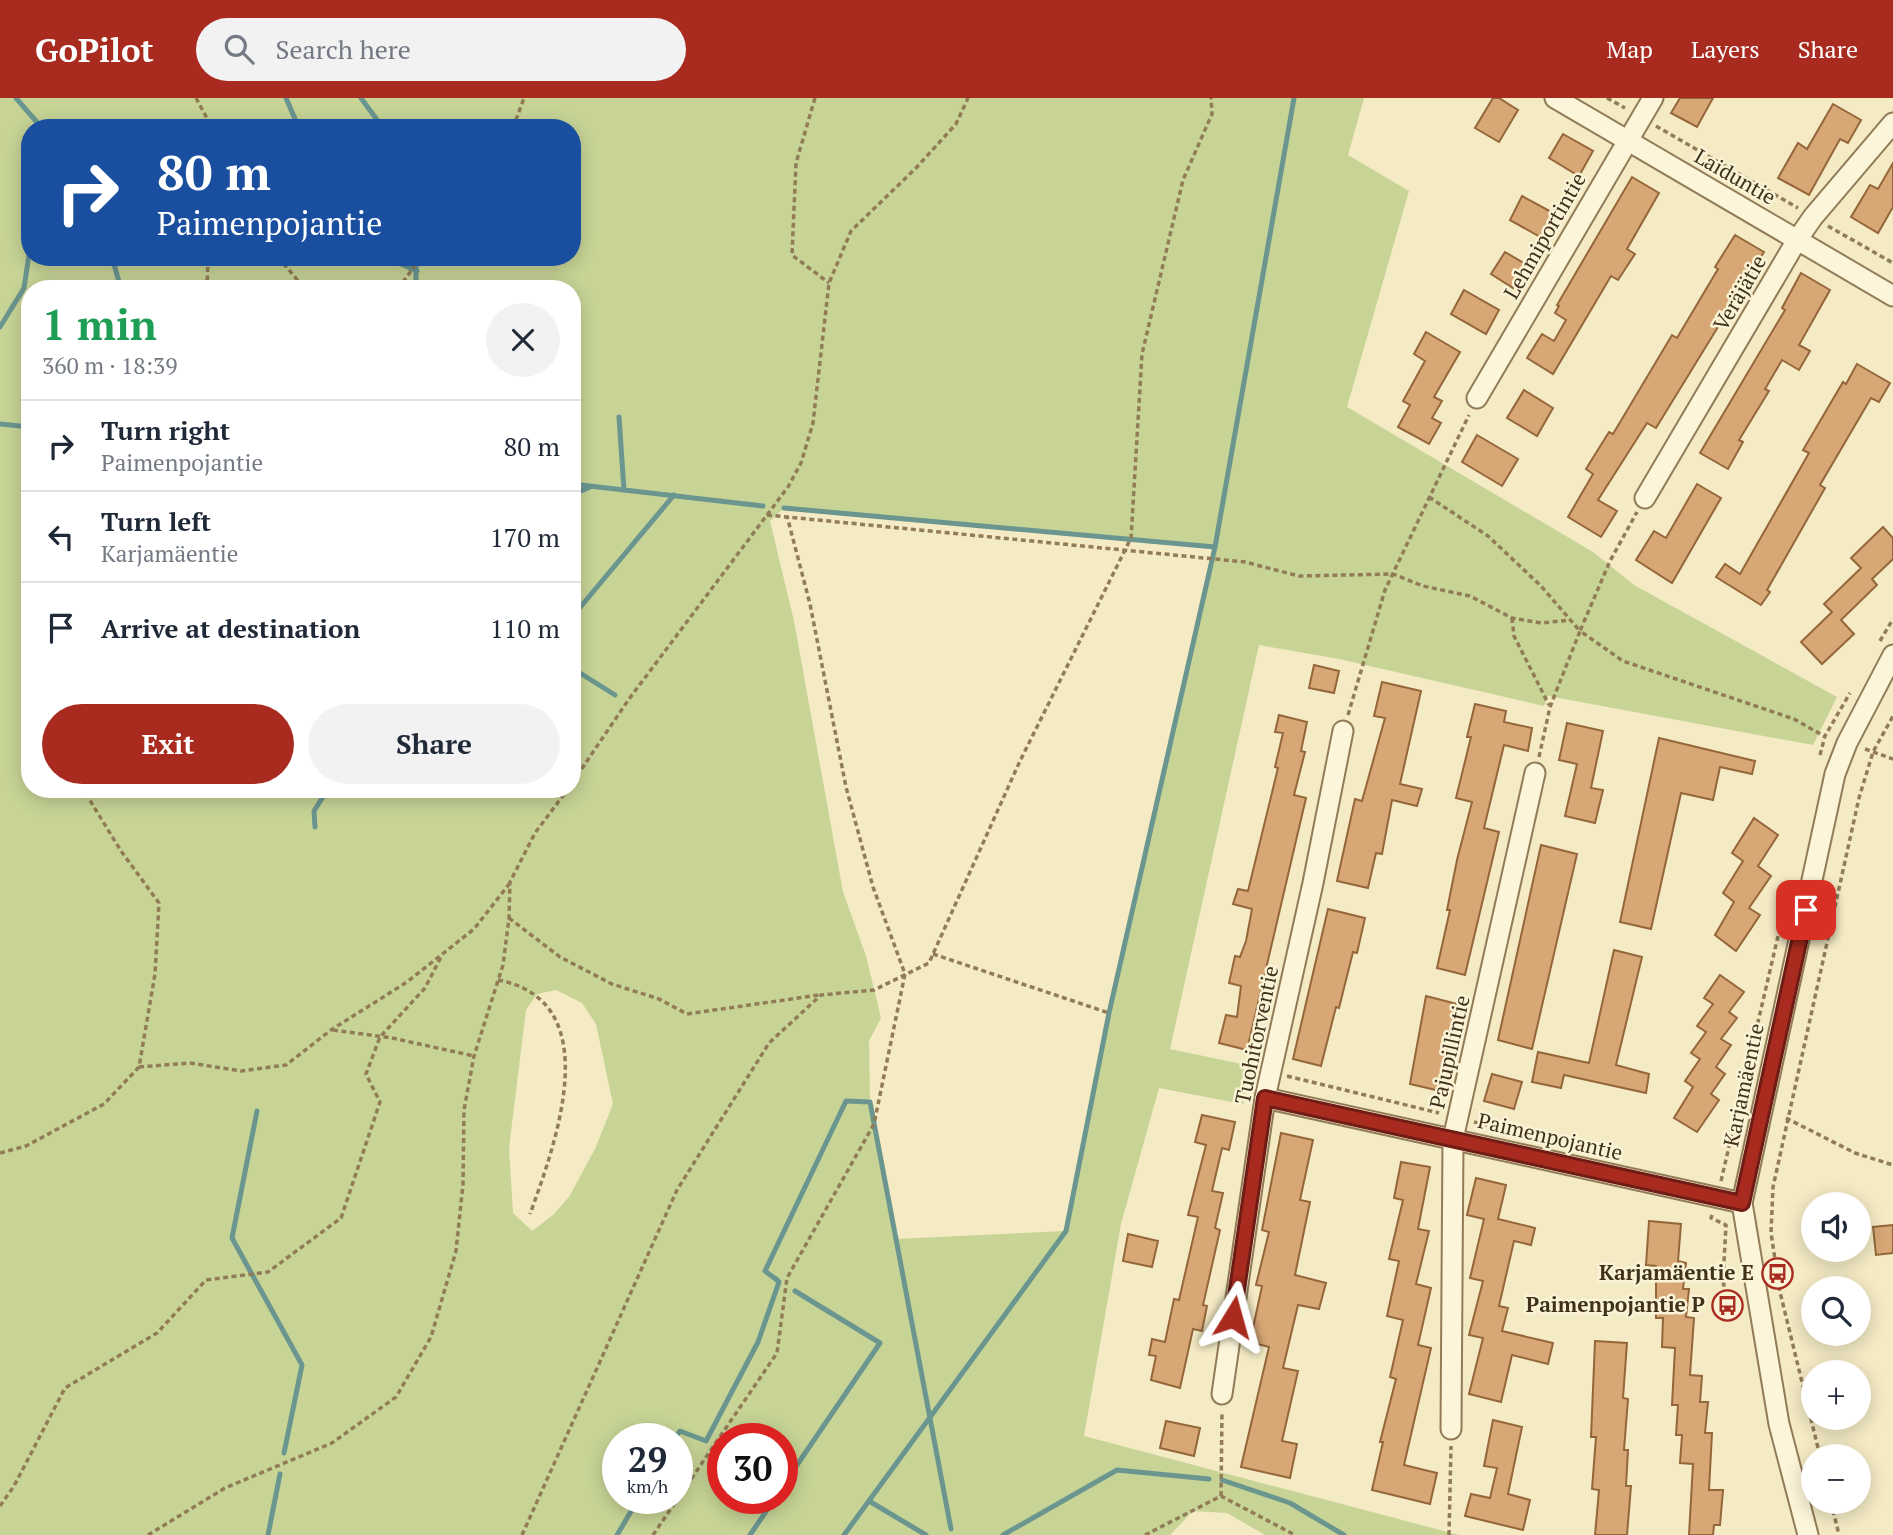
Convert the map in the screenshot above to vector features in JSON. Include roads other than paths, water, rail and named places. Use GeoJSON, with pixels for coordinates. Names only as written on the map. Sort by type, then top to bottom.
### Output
{"type":"FeatureCollection","features":[{"type":"Feature","properties":{"kind":"street","name":"Laiduntie"},"geometry":{"type":"LineString","coordinates":[[1555,98],[1893,296]]}},
{"type":"Feature","properties":{"kind":"street","name":"Lehmiportintie"},"geometry":{"type":"LineString","coordinates":[[1477,398],[1653,98]]}},
{"type":"Feature","properties":{"kind":"street","name":"Veräjätie"},"geometry":{"type":"LineString","coordinates":[[1645,498],[1797,240],[1813,216],[1893,123]]}},
{"type":"Feature","properties":{"kind":"street","name":"Karjamäentie"},"geometry":{"type":"LineString","coordinates":[[1808,1535],[1779,1424],[1742,1203],[1835,774],[1847,743],[1893,655]]}},
{"type":"Feature","properties":{"kind":"street","name":"Tuohitorventie"},"geometry":{"type":"LineString","coordinates":[[1222,1394],[1265,1098],[1343,731]]}},
{"type":"Feature","properties":{"kind":"street","name":"Pajupillintie"},"geometry":{"type":"LineString","coordinates":[[1451,1429],[1453,1139],[1535,773]]}},
{"type":"Feature","properties":{"kind":"street","name":"Paimenpojantie"},"geometry":{"type":"LineString","coordinates":[[1265,1098],[1453,1139],[1719,1188],[1742,1203]]}},
{"type":"Feature","properties":{"kind":"waterway"},"geometry":{"type":"LineString","coordinates":[[16,98],[34,119]]}},
{"type":"Feature","properties":{"kind":"waterway"},"geometry":{"type":"LineString","coordinates":[[286,98],[295,119]]}},
{"type":"Feature","properties":{"kind":"waterway"},"geometry":{"type":"LineString","coordinates":[[361,98],[376,119]]}},
{"type":"Feature","properties":{"kind":"waterway"},"geometry":{"type":"LineString","coordinates":[[844,1535],[1066,1231],[1109,1013],[1215,547],[1294,98]]}},
{"type":"Feature","properties":{"kind":"waterway"},"geometry":{"type":"LineString","coordinates":[[25,280],[27,266]]}},
{"type":"Feature","properties":{"kind":"waterway"},"geometry":{"type":"LineString","coordinates":[[115,266],[118,280]]}},
{"type":"Feature","properties":{"kind":"waterway"},"geometry":{"type":"LineString","coordinates":[[406,266],[417,271]]}},
{"type":"Feature","properties":{"kind":"waterway"},"geometry":{"type":"LineString","coordinates":[[416,266],[416,280]]}},
{"type":"Feature","properties":{"kind":"waterway"},"geometry":{"type":"LineString","coordinates":[[0,327],[21,293]]}},
{"type":"Feature","properties":{"kind":"waterway"},"geometry":{"type":"LineString","coordinates":[[619,417],[624,490]]}},
{"type":"Feature","properties":{"kind":"waterway"},"geometry":{"type":"LineString","coordinates":[[0,424],[21,426]]}},
{"type":"Feature","properties":{"kind":"waterway"},"geometry":{"type":"LineString","coordinates":[[581,485],[763,506]]}},
{"type":"Feature","properties":{"kind":"waterway"},"geometry":{"type":"LineString","coordinates":[[581,491],[590,487]]}},
{"type":"Feature","properties":{"kind":"waterway"},"geometry":{"type":"LineString","coordinates":[[581,606],[674,495]]}},
{"type":"Feature","properties":{"kind":"waterway"},"geometry":{"type":"LineString","coordinates":[[784,508],[1215,547]]}},
{"type":"Feature","properties":{"kind":"waterway"},"geometry":{"type":"LineString","coordinates":[[581,674],[615,695]]}},
{"type":"Feature","properties":{"kind":"waterway"},"geometry":{"type":"LineString","coordinates":[[315,827],[314,811],[322,798]]}},
{"type":"Feature","properties":{"kind":"waterway"},"geometry":{"type":"LineString","coordinates":[[777,1280],[765,1271],[846,1101],[870,1102],[951,1529]]}},
{"type":"Feature","properties":{"kind":"waterway"},"geometry":{"type":"LineString","coordinates":[[257,1111],[232,1238],[302,1365],[284,1453]]}},
{"type":"Feature","properties":{"kind":"waterway"},"geometry":{"type":"LineString","coordinates":[[693,1436],[706,1441],[758,1342],[779,1282],[776,1279]]}},
{"type":"Feature","properties":{"kind":"waterway"},"geometry":{"type":"LineString","coordinates":[[795,1291],[880,1343],[798,1463]]}},
{"type":"Feature","properties":{"kind":"waterway"},"geometry":{"type":"LineString","coordinates":[[1003,1535],[1117,1470],[1209,1479]]}},
{"type":"Feature","properties":{"kind":"waterway"},"geometry":{"type":"LineString","coordinates":[[268,1535],[280,1474]]}},
{"type":"Feature","properties":{"kind":"waterway"},"geometry":{"type":"LineString","coordinates":[[1222,1480],[1290,1503],[1344,1535]]}},
{"type":"Feature","properties":{"kind":"waterway"},"geometry":{"type":"LineString","coordinates":[[869,1501],[926,1535]]}},
{"type":"Feature","properties":{"kind":"waterway"},"geometry":{"type":"LineString","coordinates":[[617,1535],[629,1514]]}},
{"type":"Feature","properties":{"kind":"waterway"},"geometry":{"type":"LineString","coordinates":[[750,1535],[764,1514]]}},
{"type":"Feature","properties":{"kind":"place","name":"Karjamäentie E"},"geometry":{"type":"Point","coordinates":[1777,1273]}},
{"type":"Feature","properties":{"kind":"place","name":"Paimenpojantie P"},"geometry":{"type":"Point","coordinates":[1728,1305]}}]}
